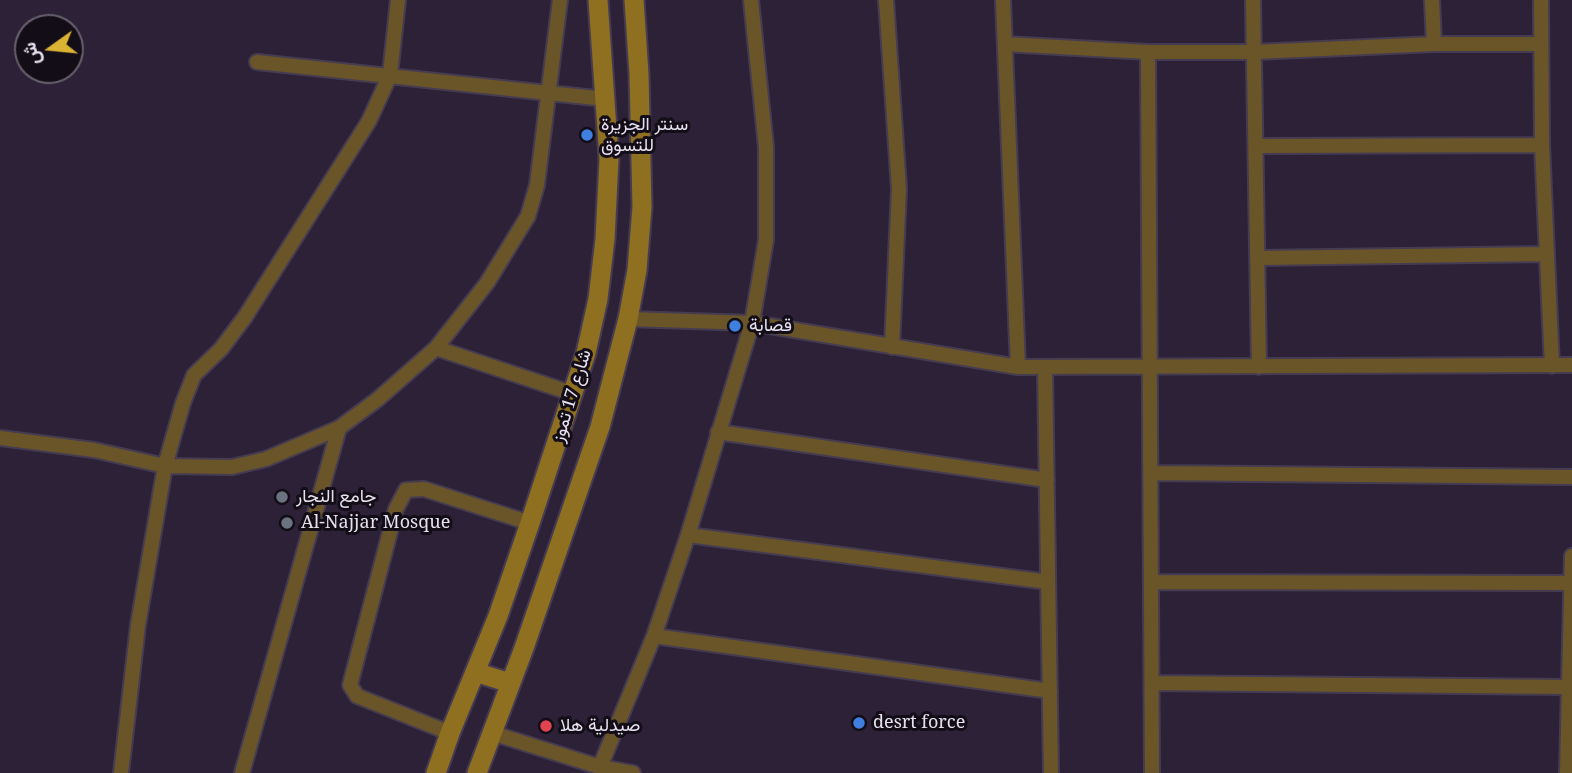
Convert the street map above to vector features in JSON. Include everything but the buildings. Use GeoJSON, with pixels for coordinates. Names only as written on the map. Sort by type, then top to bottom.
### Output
{"type":"FeatureCollection","features":[{"type":"Feature","properties":{"kind":"main road","name":"شارع 17 تموز"},"geometry":{"type":"LineString","coordinates":[[436,773],[498,616],[530,523],[574,394],[598,299],[605,239],[608,159],[598,0]]}},
{"type":"Feature","properties":{"kind":"main road","name":"شارع 17 تموز"},"geometry":{"type":"LineString","coordinates":[[477,773],[600,427],[628,319],[637,270],[642,207],[639,74],[634,0]]}},
{"type":"Feature","properties":{"kind":"main road"},"geometry":{"type":"LineString","coordinates":[[475,672],[510,683]]}},
{"type":"Feature","properties":{"kind":"street"},"geometry":{"type":"LineString","coordinates":[[121,773],[138,625],[165,466],[194,375],[221,349],[245,317],[369,121],[390,75],[398,0]]}},
{"type":"Feature","properties":{"kind":"street"},"geometry":{"type":"LineString","coordinates":[[0,438],[94,450],[165,466],[232,467],[266,459],[339,428],[377,399],[436,348],[487,283],[528,216],[537,185],[560,0]]}},
{"type":"Feature","properties":{"kind":"street"},"geometry":{"type":"LineString","coordinates":[[600,767],[654,636],[688,535],[752,323],[766,240],[766,147],[751,0]]}},
{"type":"Feature","properties":{"kind":"street"},"geometry":{"type":"LineString","coordinates":[[886,0],[899,189],[892,347]]}},
{"type":"Feature","properties":{"kind":"street"},"geometry":{"type":"LineString","coordinates":[[1003,0],[1018,367]]}},
{"type":"Feature","properties":{"kind":"street"},"geometry":{"type":"LineString","coordinates":[[1253,0],[1259,367]]}},
{"type":"Feature","properties":{"kind":"street"},"geometry":{"type":"LineString","coordinates":[[1432,0],[1434,44]]}},
{"type":"Feature","properties":{"kind":"street"},"geometry":{"type":"LineString","coordinates":[[1541,0],[1542,145],[1552,366]]}},
{"type":"Feature","properties":{"kind":"street"},"geometry":{"type":"LineString","coordinates":[[1004,44],[1148,52],[1255,52],[1434,44],[1540,44]]}},
{"type":"Feature","properties":{"kind":"street"},"geometry":{"type":"LineString","coordinates":[[1148,52],[1152,773]]}},
{"type":"Feature","properties":{"kind":"street"},"geometry":{"type":"LineString","coordinates":[[257,62],[605,99]]}},
{"type":"Feature","properties":{"kind":"street"},"geometry":{"type":"LineString","coordinates":[[1256,146],[1542,145]]}},
{"type":"Feature","properties":{"kind":"street"},"geometry":{"type":"LineString","coordinates":[[1258,258],[1546,254]]}},
{"type":"Feature","properties":{"kind":"street"},"geometry":{"type":"LineString","coordinates":[[628,319],[752,323],[1018,367],[1572,365]]}},
{"type":"Feature","properties":{"kind":"street"},"geometry":{"type":"LineString","coordinates":[[436,348],[574,394]]}},
{"type":"Feature","properties":{"kind":"street"},"geometry":{"type":"LineString","coordinates":[[1045,368],[1051,773]]}},
{"type":"Feature","properties":{"kind":"street"},"geometry":{"type":"LineString","coordinates":[[242,773],[339,428]]}},
{"type":"Feature","properties":{"kind":"street"},"geometry":{"type":"LineString","coordinates":[[718,432],[1046,480]]}},
{"type":"Feature","properties":{"kind":"street"},"geometry":{"type":"LineString","coordinates":[[1150,473],[1572,477]]}},
{"type":"Feature","properties":{"kind":"street"},"geometry":{"type":"LineString","coordinates":[[450,733],[357,696],[350,685],[396,509],[406,490],[424,489],[530,523]]}},
{"type":"Feature","properties":{"kind":"street"},"geometry":{"type":"LineString","coordinates":[[688,535],[1048,582]]}},
{"type":"Feature","properties":{"kind":"street"},"geometry":{"type":"LineString","coordinates":[[1567,773],[1572,556]]}},
{"type":"Feature","properties":{"kind":"street"},"geometry":{"type":"LineString","coordinates":[[1151,582],[1571,583]]}},
{"type":"Feature","properties":{"kind":"street"},"geometry":{"type":"LineString","coordinates":[[654,636],[1050,691]]}},
{"type":"Feature","properties":{"kind":"street"},"geometry":{"type":"LineString","coordinates":[[1152,683],[1568,687]]}},
{"type":"Feature","properties":{"kind":"street"},"geometry":{"type":"LineString","coordinates":[[492,733],[600,767],[633,773]]}},
{"type":"Feature","properties":{"kind":"place","name":"سنتر الجزيرة للتسوق"},"geometry":{"type":"Point","coordinates":[587,135]}},
{"type":"Feature","properties":{"kind":"place","name":"قصابة"},"geometry":{"type":"Point","coordinates":[735,326]}},
{"type":"Feature","properties":{"kind":"place","name":"جامع النجار"},"geometry":{"type":"Point","coordinates":[282,497]}},
{"type":"Feature","properties":{"kind":"place","name":"Al-Najjar Mosque"},"geometry":{"type":"Point","coordinates":[287,523]}},
{"type":"Feature","properties":{"kind":"place","name":"desrt force"},"geometry":{"type":"Point","coordinates":[859,723]}},
{"type":"Feature","properties":{"kind":"place","name":"صيدلية هلا"},"geometry":{"type":"Point","coordinates":[546,726]}}]}
